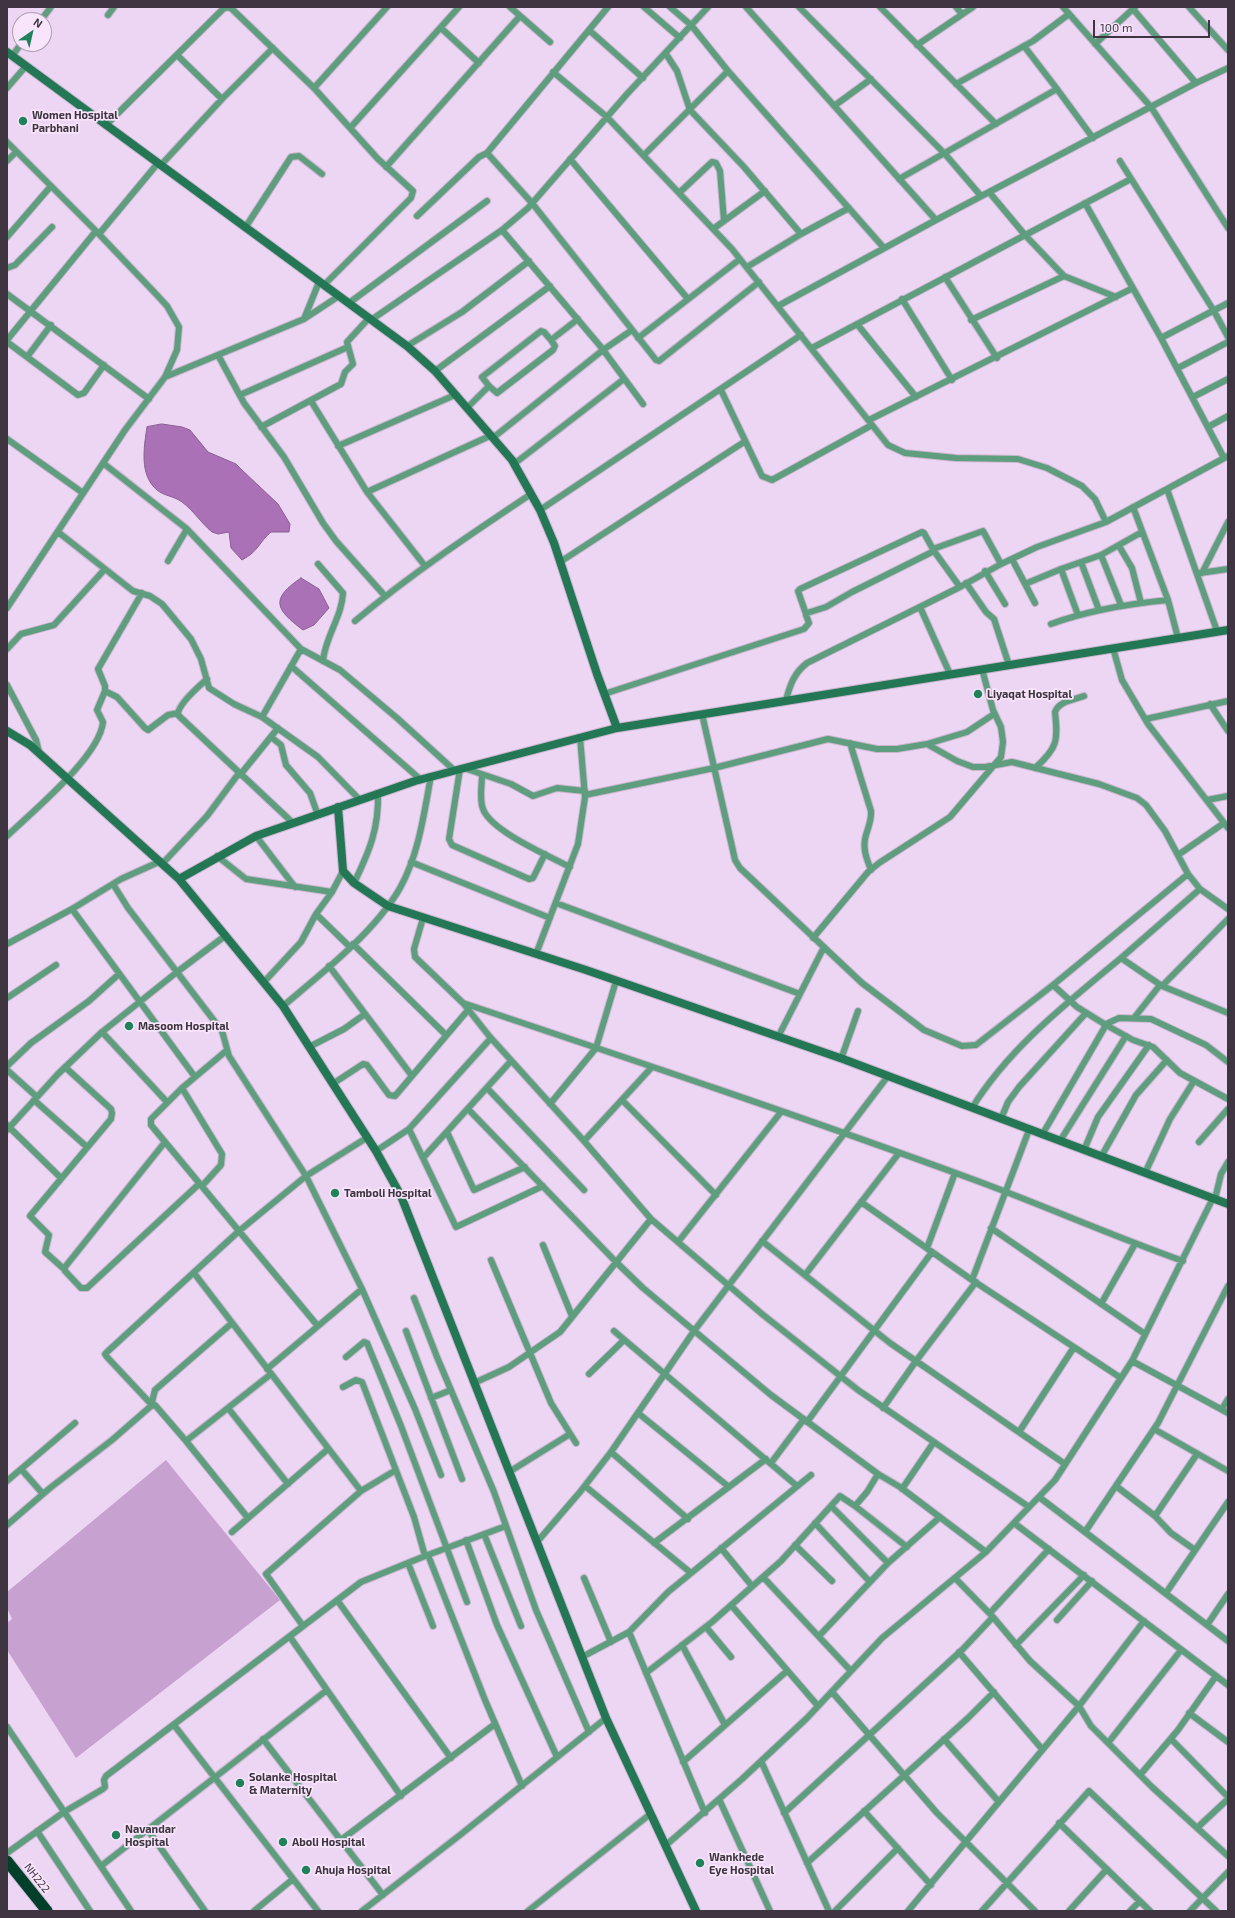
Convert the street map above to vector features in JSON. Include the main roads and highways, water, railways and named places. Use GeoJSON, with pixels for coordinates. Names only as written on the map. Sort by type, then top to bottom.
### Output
{"type":"FeatureCollection","features":[{"type":"Feature","properties":{"kind":"highway","name":"NH222"},"geometry":{"type":"LineString","coordinates":[[7,1861],[47,1911]]}},
{"type":"Feature","properties":{"kind":"highway","name":"NH222"},"geometry":{"type":"LineString","coordinates":[[7,1872],[38,1911]]}},
{"type":"Feature","properties":{"kind":"place","name":"Women Hospital Parbhani"},"geometry":{"type":"Point","coordinates":[23,121]}},
{"type":"Feature","properties":{"kind":"place","name":"Liyaqat Hospital"},"geometry":{"type":"Point","coordinates":[978,694]}},
{"type":"Feature","properties":{"kind":"place","name":"Masoom Hospital"},"geometry":{"type":"Point","coordinates":[129,1026]}},
{"type":"Feature","properties":{"kind":"place","name":"Tamboli Hospital"},"geometry":{"type":"Point","coordinates":[335,1193]}},
{"type":"Feature","properties":{"kind":"place","name":"Solanke Hospital & Maternity"},"geometry":{"type":"Point","coordinates":[240,1783]}},
{"type":"Feature","properties":{"kind":"place","name":"Navandar Hospital"},"geometry":{"type":"Point","coordinates":[116,1835]}},
{"type":"Feature","properties":{"kind":"place","name":"Aboli Hospital"},"geometry":{"type":"Point","coordinates":[283,1842]}},
{"type":"Feature","properties":{"kind":"place","name":"Wankhede Eye Hospital"},"geometry":{"type":"Point","coordinates":[700,1863]}},
{"type":"Feature","properties":{"kind":"place","name":"Ahuja Hospital"},"geometry":{"type":"Point","coordinates":[306,1870]}}]}
